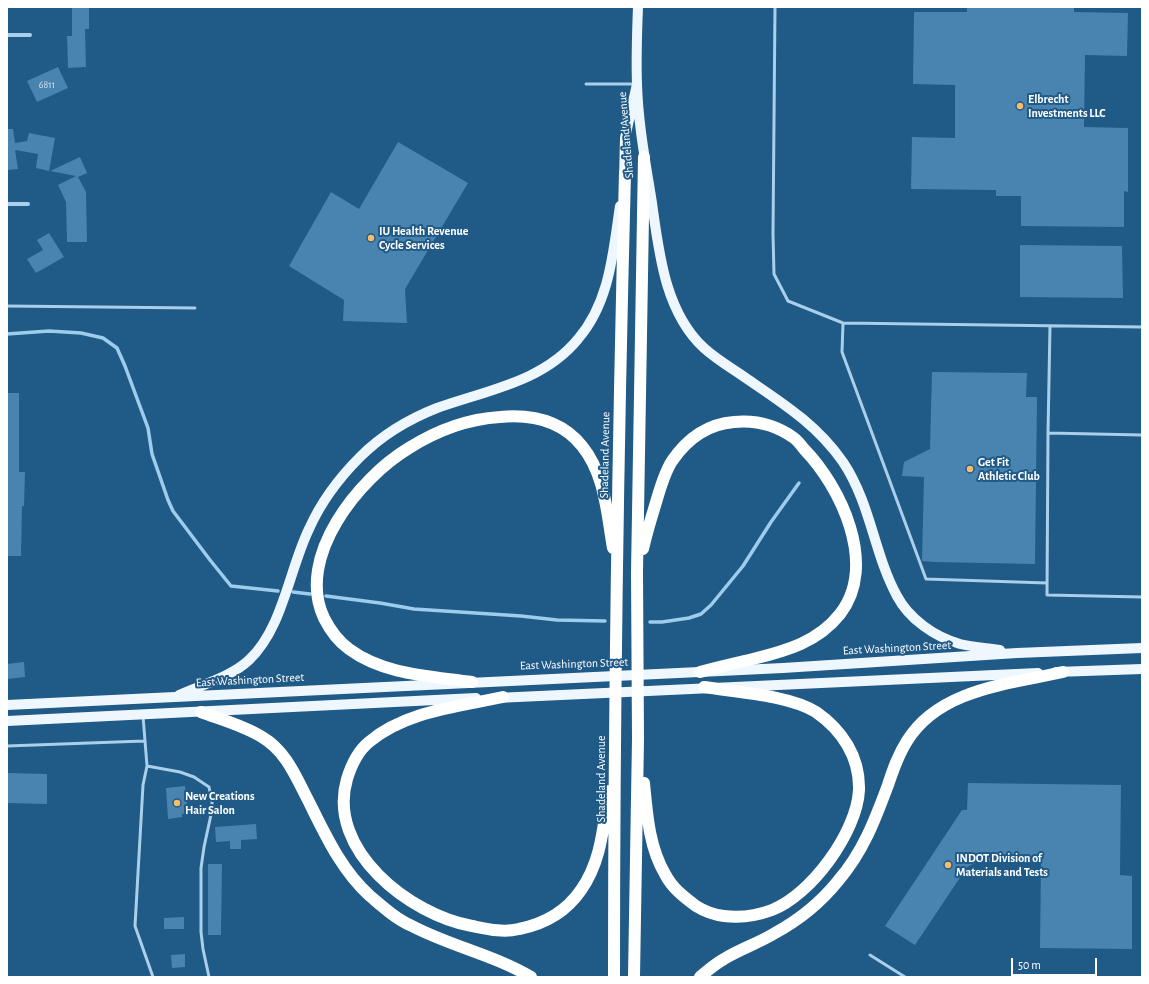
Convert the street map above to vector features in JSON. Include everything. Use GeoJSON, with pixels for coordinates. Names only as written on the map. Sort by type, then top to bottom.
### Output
{"type":"FeatureCollection","features":[{"type":"Feature","properties":{"kind":"highway","name":"Shadeland Avenue"},"geometry":{"type":"LineString","coordinates":[[634,977],[638,739],[637,572],[644,157]]}},
{"type":"Feature","properties":{"kind":"highway","name":"Shadeland Avenue"},"geometry":{"type":"LineString","coordinates":[[614,977],[615,752],[625,173]]}},
{"type":"Feature","properties":{"kind":"highway"},"geometry":{"type":"LineString","coordinates":[[472,682],[412,673],[385,667],[368,660],[349,649],[339,640],[322,614],[317,593],[317,578],[320,556],[326,542],[342,514],[358,492],[377,472],[395,457],[408,448],[431,436],[473,421],[493,417],[520,415],[550,422],[566,431],[582,446],[592,464],[604,496],[618,578]]}},
{"type":"Feature","properties":{"kind":"highway"},"geometry":{"type":"LineString","coordinates":[[637,572],[651,518],[669,466],[688,442],[710,428],[725,423],[743,421],[774,427],[794,438],[812,457],[829,481],[839,499],[848,524],[855,560],[853,586],[840,614],[824,630],[804,643],[775,654],[700,672]]}},
{"type":"Feature","properties":{"kind":"highway"},"geometry":{"type":"LineString","coordinates":[[700,977],[723,959],[763,940],[790,924],[811,909],[837,883],[856,858],[868,835],[897,761],[907,740],[931,715],[964,695],[1063,672]]}},
{"type":"Feature","properties":{"kind":"highway"},"geometry":{"type":"LineString","coordinates":[[638,739],[650,832],[662,868],[673,887],[690,903],[699,908],[729,917],[755,916],[773,910],[791,900],[823,869],[835,852],[850,824],[856,807],[859,789],[854,755],[841,735],[831,724],[814,711],[779,698],[704,687]]}},
{"type":"Feature","properties":{"kind":"highway"},"geometry":{"type":"LineString","coordinates":[[503,697],[417,716],[391,728],[368,742],[353,764],[348,776],[344,799],[344,815],[347,828],[356,847],[373,869],[386,882],[406,898],[428,912],[465,925],[501,931],[518,930],[541,923],[556,915],[568,905],[579,894],[599,852],[615,752]]}},
{"type":"Feature","properties":{"kind":"highway"},"geometry":{"type":"LineString","coordinates":[[200,712],[263,737],[279,751],[291,768],[342,864],[362,888],[386,910],[412,927],[431,936],[504,963],[531,977]]}},
{"type":"Feature","properties":{"kind":"main road"},"geometry":{"type":"LineString","coordinates":[[637,84],[638,7]]}},
{"type":"Feature","properties":{"kind":"main road","name":"Shadeland Avenue"},"geometry":{"type":"LineString","coordinates":[[637,84],[644,157]]}},
{"type":"Feature","properties":{"kind":"main road","name":"Shadeland Avenue"},"geometry":{"type":"LineString","coordinates":[[625,173],[625,138],[637,84]]}},
{"type":"Feature","properties":{"kind":"main road"},"geometry":{"type":"LineString","coordinates":[[644,157],[665,278],[678,313],[693,335],[715,358],[804,418],[830,445],[851,475],[860,494],[891,584],[901,602],[914,618],[935,633],[960,644],[1017,654]]}},
{"type":"Feature","properties":{"kind":"main road"},"geometry":{"type":"LineString","coordinates":[[174,697],[232,672],[248,660],[260,648],[273,626],[304,539],[313,520],[336,484],[364,453],[385,436],[422,415],[516,382],[541,371],[563,355],[578,340],[593,318],[605,288],[611,262],[625,173]]}},
{"type":"Feature","properties":{"kind":"main road","name":"East Washington Street"},"geometry":{"type":"LineString","coordinates":[[7,705],[700,672],[1142,648]]}},
{"type":"Feature","properties":{"kind":"main road"},"geometry":{"type":"LineString","coordinates":[[7,721],[704,687],[1142,669]]}},
{"type":"Feature","properties":{"kind":"street"},"geometry":{"type":"LineString","coordinates":[[7,35],[30,35]]}},
{"type":"Feature","properties":{"kind":"street"},"geometry":{"type":"LineString","coordinates":[[7,204],[28,204]]}},
{"type":"Feature","properties":{"kind":"lane"},"geometry":{"type":"LineString","coordinates":[[775,7],[774,274],[788,301],[843,323],[1142,327]]}},
{"type":"Feature","properties":{"kind":"lane"},"geometry":{"type":"LineString","coordinates":[[586,84],[637,84]]}},
{"type":"Feature","properties":{"kind":"lane"},"geometry":{"type":"LineString","coordinates":[[7,306],[195,308]]}},
{"type":"Feature","properties":{"kind":"lane"},"geometry":{"type":"LineString","coordinates":[[843,323],[842,352],[926,579],[1047,583]]}},
{"type":"Feature","properties":{"kind":"lane"},"geometry":{"type":"LineString","coordinates":[[1050,326],[1047,595],[1142,597]]}},
{"type":"Feature","properties":{"kind":"lane"},"geometry":{"type":"LineString","coordinates":[[1048,433],[1142,435]]}},
{"type":"Feature","properties":{"kind":"lane"},"geometry":{"type":"LineString","coordinates":[[143,714],[147,766],[143,785],[135,926],[153,977]]}},
{"type":"Feature","properties":{"kind":"lane"},"geometry":{"type":"LineString","coordinates":[[7,746],[144,740]]}},
{"type":"Feature","properties":{"kind":"lane"},"geometry":{"type":"LineString","coordinates":[[147,766],[180,772],[194,777],[209,787],[212,810],[204,847],[201,875],[201,932],[209,977]]}},
{"type":"Feature","properties":{"kind":"lane"},"geometry":{"type":"LineString","coordinates":[[870,955],[905,977]]}},
{"type":"Feature","properties":{"kind":"building"},"geometry":{"type":"Polygon","coordinates":[[[72,7],[89,7],[89,29],[85,29],[86,67],[68,68],[67,36],[72,36],[72,7]]]}},
{"type":"Feature","properties":{"kind":"building","name":"Elbrecht Investments LLC"},"geometry":{"type":"Polygon","coordinates":[[[967,7],[1074,7],[1074,12],[1128,13],[1127,56],[1085,55],[1084,127],[1128,128],[1128,192],[1124,191],[1124,227],[1021,226],[1021,196],[996,196],[996,190],[911,189],[912,137],[955,138],[955,85],[913,84],[914,12],[967,12],[967,7]]]}},
{"type":"Feature","properties":{"kind":"building"},"geometry":{"type":"Polygon","coordinates":[[[58,67],[68,88],[37,102],[27,81],[58,67]]]}},
{"type":"Feature","properties":{"kind":"building"},"geometry":{"type":"Polygon","coordinates":[[[7,129],[13,129],[15,143],[27,141],[29,133],[55,138],[49,171],[36,168],[38,154],[15,150],[18,169],[7,170],[7,129]]]}},
{"type":"Feature","properties":{"kind":"building","name":"IU Health Revenue Cycle Services"},"geometry":{"type":"Polygon","coordinates":[[[398,142],[468,183],[405,289],[407,323],[343,321],[344,300],[289,266],[331,192],[359,209],[398,142]]]}},
{"type":"Feature","properties":{"kind":"building"},"geometry":{"type":"Polygon","coordinates":[[[80,157],[87,173],[78,177],[86,192],[87,242],[67,242],[66,202],[58,185],[76,176],[50,171],[80,157]]]}},
{"type":"Feature","properties":{"kind":"building"},"geometry":{"type":"Polygon","coordinates":[[[49,233],[64,257],[36,273],[27,259],[43,250],[37,240],[49,233]]]}},
{"type":"Feature","properties":{"kind":"building"},"geometry":{"type":"Polygon","coordinates":[[[1020,245],[1122,246],[1123,298],[1020,297],[1020,245]]]}},
{"type":"Feature","properties":{"kind":"building","name":"Get Fit Athletic Club"},"geometry":{"type":"Polygon","coordinates":[[[932,372],[1027,373],[1026,397],[1037,397],[1035,564],[922,561],[924,477],[902,476],[904,462],[930,449],[932,372]]]}},
{"type":"Feature","properties":{"kind":"building"},"geometry":{"type":"Polygon","coordinates":[[[7,393],[19,393],[19,472],[25,472],[24,506],[22,506],[21,556],[7,556],[7,393]]]}},
{"type":"Feature","properties":{"kind":"building"},"geometry":{"type":"Polygon","coordinates":[[[24,662],[25,677],[7,679],[7,664],[24,662]]]}},
{"type":"Feature","properties":{"kind":"building"},"geometry":{"type":"Polygon","coordinates":[[[7,773],[47,774],[47,804],[7,803],[7,773]]]}},
{"type":"Feature","properties":{"kind":"building","name":"INDOT Division of Materials and Tests"},"geometry":{"type":"Polygon","coordinates":[[[968,783],[1121,785],[1120,875],[1132,876],[1132,949],[1040,948],[1041,863],[977,862],[967,867],[915,945],[885,926],[962,810],[967,810],[968,783]]]}},
{"type":"Feature","properties":{"kind":"building","name":"New Creations Hair Salon"},"geometry":{"type":"Polygon","coordinates":[[[185,786],[188,813],[182,814],[182,817],[168,819],[166,788],[185,786]]]}},
{"type":"Feature","properties":{"kind":"building"},"geometry":{"type":"Polygon","coordinates":[[[256,824],[257,839],[241,840],[241,849],[230,849],[230,841],[216,842],[215,827],[256,824]]]}},
{"type":"Feature","properties":{"kind":"building"},"geometry":{"type":"Polygon","coordinates":[[[208,864],[222,864],[221,935],[208,935],[208,864]]]}},
{"type":"Feature","properties":{"kind":"building"},"geometry":{"type":"Polygon","coordinates":[[[184,917],[184,929],[164,929],[164,918],[184,917]]]}},
{"type":"Feature","properties":{"kind":"building"},"geometry":{"type":"Polygon","coordinates":[[[185,954],[185,967],[172,968],[171,955],[185,954]]]}},
{"type":"Feature","properties":{"kind":"waterway"},"geometry":{"type":"LineString","coordinates":[[7,334],[49,331],[81,333],[103,338],[117,348],[148,428],[152,454],[173,511],[231,586],[278,591]]}},
{"type":"Feature","properties":{"kind":"waterway"},"geometry":{"type":"LineString","coordinates":[[650,622],[662,622],[689,618],[701,614],[711,605],[743,566],[771,522],[799,483]]}},
{"type":"Feature","properties":{"kind":"waterway"},"geometry":{"type":"LineString","coordinates":[[293,592],[310,594]]}},
{"type":"Feature","properties":{"kind":"waterway"},"geometry":{"type":"LineString","coordinates":[[326,596],[414,609],[521,616],[557,620],[605,621]]}},
{"type":"Feature","properties":{"kind":"place","name":"Elbrecht Investments LLC"},"geometry":{"type":"Point","coordinates":[1020,106]}},
{"type":"Feature","properties":{"kind":"place","name":"IU Health Revenue Cycle Services"},"geometry":{"type":"Point","coordinates":[371,238]}},
{"type":"Feature","properties":{"kind":"place","name":"Get Fit Athletic Club"},"geometry":{"type":"Point","coordinates":[970,469]}},
{"type":"Feature","properties":{"kind":"place","name":"New Creations Hair Salon"},"geometry":{"type":"Point","coordinates":[177,803]}},
{"type":"Feature","properties":{"kind":"place","name":"INDOT Division of Materials and Tests"},"geometry":{"type":"Point","coordinates":[948,865]}}]}
